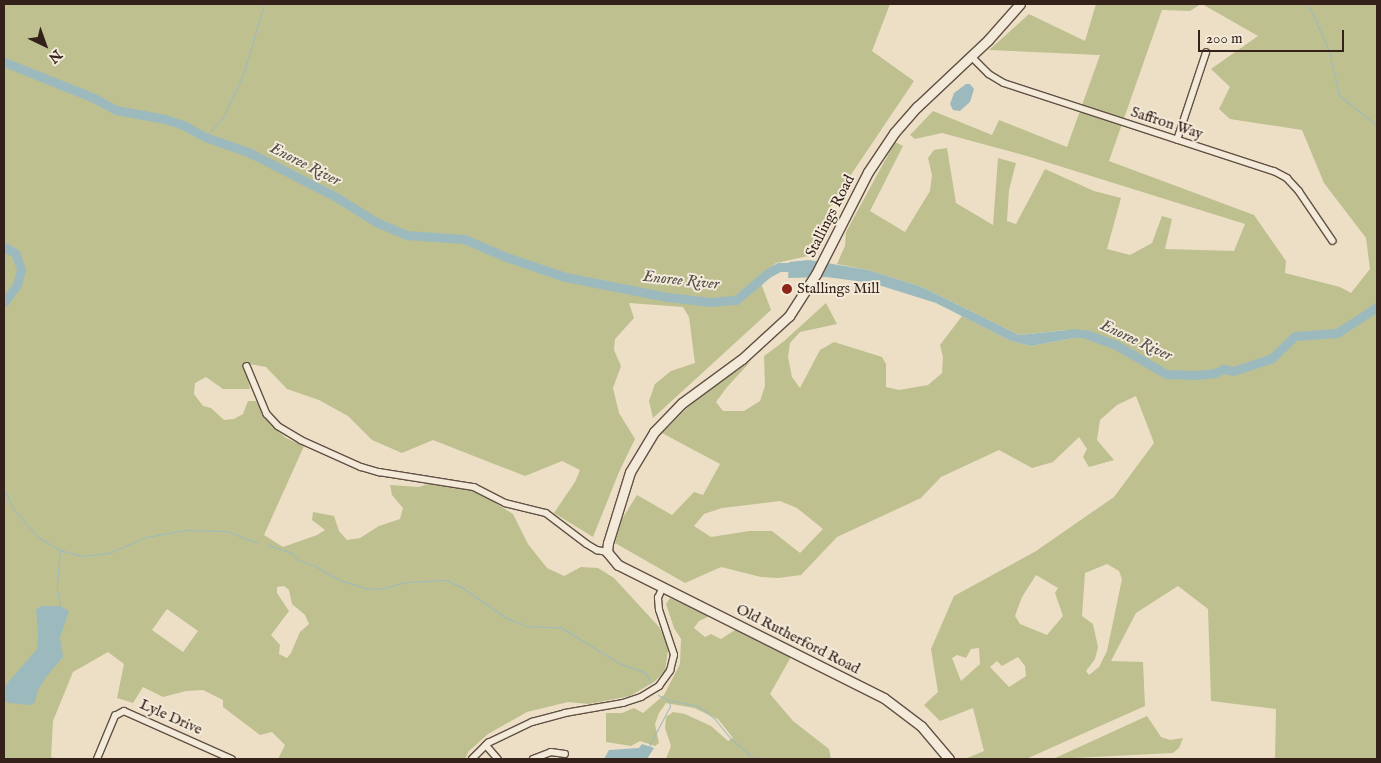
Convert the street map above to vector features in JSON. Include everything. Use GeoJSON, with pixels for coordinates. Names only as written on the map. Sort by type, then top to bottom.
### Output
{"type":"FeatureCollection","features":[{"type":"Feature","properties":{"kind":"street","name":"Stallings Road"},"geometry":{"type":"LineString","coordinates":[[607,552],[614,520],[628,479],[640,453],[654,432],[682,403],[742,359],[772,334],[789,316],[809,287],[868,172],[894,134],[918,107],[971,56],[1020,4]]}},
{"type":"Feature","properties":{"kind":"street"},"geometry":{"type":"LineString","coordinates":[[1177,140],[1206,53]]}},
{"type":"Feature","properties":{"kind":"street","name":"Saffron Way"},"geometry":{"type":"LineString","coordinates":[[971,56],[989,74],[1004,83],[1274,171],[1287,178],[1299,191],[1333,241]]}},
{"type":"Feature","properties":{"kind":"street"},"geometry":{"type":"LineString","coordinates":[[248,366],[267,414],[278,426],[301,440],[361,467],[379,472],[474,486],[505,503],[546,513],[587,544],[599,551],[607,552]]}},
{"type":"Feature","properties":{"kind":"street","name":"Old Rutherford Road"},"geometry":{"type":"LineString","coordinates":[[607,552],[618,565],[884,698],[921,726],[949,759]]}},
{"type":"Feature","properties":{"kind":"street"},"geometry":{"type":"LineString","coordinates":[[472,759],[486,745],[532,722],[565,713],[623,703],[641,697],[659,686],[670,671],[674,655],[659,610],[658,598],[663,587]]}},
{"type":"Feature","properties":{"kind":"street","name":"Lyle Drive"},"geometry":{"type":"LineString","coordinates":[[97,759],[115,716],[124,711],[232,759]]}},
{"type":"Feature","properties":{"kind":"street"},"geometry":{"type":"LineString","coordinates":[[486,745],[498,759]]}},
{"type":"Feature","properties":{"kind":"street"},"geometry":{"type":"LineString","coordinates":[[533,759],[551,752],[565,754]]}},
{"type":"Feature","properties":{"kind":"green space"},"geometry":{"type":"Polygon","coordinates":[[[4,4],[890,4],[872,51],[914,81],[834,200],[808,256],[776,263],[759,278],[771,310],[653,418],[649,401],[655,384],[671,371],[695,363],[689,317],[683,307],[629,303],[634,318],[615,339],[614,350],[621,366],[613,388],[619,413],[635,439],[619,472],[593,537],[554,513],[575,482],[580,470],[562,461],[525,476],[433,440],[402,453],[372,440],[348,416],[319,400],[287,389],[266,367],[244,363],[250,389],[223,389],[206,377],[195,383],[194,394],[203,406],[211,408],[224,420],[234,419],[243,414],[248,401],[256,401],[271,425],[286,438],[304,446],[264,535],[283,547],[317,535],[325,530],[312,520],[313,512],[334,516],[339,531],[347,540],[360,538],[379,526],[400,519],[403,508],[392,495],[390,485],[419,487],[431,483],[466,488],[489,499],[513,514],[528,544],[547,568],[564,576],[581,567],[598,568],[614,578],[659,627],[665,638],[668,650],[665,671],[654,682],[630,696],[589,704],[568,702],[527,712],[488,734],[469,751],[465,759],[278,759],[285,745],[272,732],[260,735],[223,707],[223,700],[203,690],[186,691],[163,697],[143,687],[133,703],[117,698],[124,664],[108,652],[73,672],[53,721],[51,757],[56,759],[4,759],[4,4]],[[284,586],[277,587],[277,593],[289,611],[271,635],[280,645],[279,654],[287,658],[300,632],[309,624],[305,615],[292,604],[289,590],[284,586]],[[167,609],[152,630],[183,652],[198,631],[167,609]]]}},
{"type":"Feature","properties":{"kind":"green space"},"geometry":{"type":"Polygon","coordinates":[[[1096,4],[1201,4],[1190,11],[1162,10],[1109,161],[1254,215],[1286,261],[1285,273],[1340,287],[1351,293],[1370,269],[1366,238],[1324,183],[1302,130],[1230,119],[1219,109],[1230,87],[1211,69],[1258,36],[1202,4],[1377,4],[1377,759],[1275,759],[1276,709],[1211,701],[1208,609],[1178,586],[1136,613],[1111,661],[1143,662],[1145,706],[1026,759],[965,759],[984,751],[973,708],[940,721],[924,705],[938,692],[931,649],[954,596],[1036,551],[1114,497],[1154,443],[1136,396],[1117,405],[1100,420],[1097,440],[1114,460],[1089,467],[1083,457],[1087,449],[1079,437],[1053,462],[1032,468],[999,450],[941,477],[921,498],[837,537],[801,575],[778,578],[761,577],[721,567],[685,583],[615,543],[622,519],[637,495],[672,515],[694,492],[703,495],[720,464],[662,433],[696,399],[751,361],[716,402],[723,411],[744,411],[760,401],[765,386],[764,356],[783,342],[826,303],[837,324],[800,332],[790,343],[788,357],[792,377],[800,388],[820,350],[834,342],[882,357],[886,364],[886,387],[899,390],[928,385],[942,373],[943,357],[940,345],[962,316],[1011,341],[1031,346],[1074,338],[1095,338],[1065,330],[1019,335],[922,287],[868,270],[837,264],[845,246],[846,232],[895,142],[903,146],[870,211],[905,232],[930,191],[932,175],[928,158],[934,150],[947,148],[956,203],[993,225],[998,158],[1016,163],[1009,190],[1007,221],[1016,224],[1045,169],[1094,191],[1121,198],[1107,249],[1130,255],[1152,243],[1162,216],[1172,219],[1165,249],[1234,251],[1245,224],[1027,156],[942,133],[915,139],[910,135],[933,111],[992,135],[999,120],[1067,147],[1100,55],[989,50],[1029,14],[1085,41],[1096,4]],[[780,501],[722,508],[704,514],[694,526],[711,537],[749,531],[772,531],[800,553],[823,529],[797,508],[780,501]],[[1107,564],[1085,573],[1082,616],[1093,624],[1098,647],[1095,659],[1086,671],[1089,675],[1099,667],[1107,651],[1122,579],[1119,571],[1107,564]],[[1036,575],[1022,597],[1015,616],[1020,624],[1047,635],[1063,616],[1055,593],[1058,588],[1036,575]],[[979,648],[971,649],[966,658],[957,655],[952,658],[961,681],[980,664],[979,648]],[[1018,657],[1002,666],[997,661],[990,667],[1009,687],[1026,676],[1025,666],[1018,657]]]}},
{"type":"Feature","properties":{"kind":"green space"},"geometry":{"type":"Polygon","coordinates":[[[670,598],[710,616],[699,621],[694,628],[705,637],[711,634],[721,639],[735,630],[747,632],[792,655],[770,694],[793,721],[829,749],[831,759],[666,759],[671,746],[665,728],[666,717],[673,712],[685,714],[711,726],[728,741],[733,738],[718,719],[694,708],[666,703],[659,713],[655,724],[659,743],[655,746],[640,741],[631,746],[606,742],[606,713],[622,713],[634,708],[643,713],[664,695],[680,664],[681,639],[674,628],[666,604],[670,598]]]}},
{"type":"Feature","properties":{"kind":"green space"},"geometry":{"type":"Polygon","coordinates":[[[1147,716],[1161,737],[1170,740],[1183,738],[1179,748],[1173,753],[1053,759],[1147,716]]]}},
{"type":"Feature","properties":{"kind":"water"},"geometry":{"type":"Polygon","coordinates":[[[966,84],[970,84],[974,89],[970,102],[960,111],[953,110],[950,104],[954,93],[966,84]]]}},
{"type":"Feature","properties":{"kind":"water"},"geometry":{"type":"Polygon","coordinates":[[[809,260],[868,270],[922,287],[1019,335],[1077,329],[1085,331],[1096,338],[1074,338],[1031,346],[1011,341],[936,303],[872,283],[826,277],[788,278],[789,262],[809,260]]]}},
{"type":"Feature","properties":{"kind":"water"},"geometry":{"type":"Polygon","coordinates":[[[42,606],[60,606],[69,611],[60,638],[63,657],[46,677],[38,690],[35,702],[31,705],[9,703],[4,701],[4,687],[37,649],[36,610],[42,606]]]}},
{"type":"Feature","properties":{"kind":"water"},"geometry":{"type":"Polygon","coordinates":[[[642,744],[654,748],[647,759],[604,759],[609,750],[639,748],[642,744]]]}},
{"type":"Feature","properties":{"kind":"waterway"},"geometry":{"type":"LineString","coordinates":[[205,137],[223,118],[244,72],[264,4]]}},
{"type":"Feature","properties":{"kind":"waterway"},"geometry":{"type":"LineString","coordinates":[[1308,4],[1329,51],[1339,95],[1377,126]]}},
{"type":"Feature","properties":{"kind":"waterway","name":"Enoree River"},"geometry":{"type":"LineString","coordinates":[[4,62],[94,98],[116,110],[165,119],[185,126],[205,137],[248,152],[336,197],[376,222],[407,235],[464,239],[506,257],[565,277],[667,297],[711,302],[736,300],[768,273],[779,267],[799,267]]}},
{"type":"Feature","properties":{"kind":"waterway","name":"Enoree River"},"geometry":{"type":"LineString","coordinates":[[4,247],[15,253],[21,269],[17,285],[4,302]]}},
{"type":"Feature","properties":{"kind":"waterway","name":"Enoree River"},"geometry":{"type":"LineString","coordinates":[[1086,334],[1116,345],[1166,374],[1197,375],[1215,373],[1223,369],[1233,371],[1271,359],[1295,336],[1337,333],[1377,307]]}},
{"type":"Feature","properties":{"kind":"waterway"},"geometry":{"type":"LineString","coordinates":[[4,489],[13,509],[38,537],[60,550],[81,556],[109,553],[146,537],[184,530],[226,531],[257,543]]}},
{"type":"Feature","properties":{"kind":"waterway"},"geometry":{"type":"LineString","coordinates":[[268,545],[292,553],[298,560],[315,566],[339,580],[368,589],[384,588],[407,582],[446,580],[463,588],[506,618],[527,626],[562,628],[619,663],[646,673],[650,683]]}},
{"type":"Feature","properties":{"kind":"waterway"},"geometry":{"type":"LineString","coordinates":[[60,550],[57,588],[60,606]]}},
{"type":"Feature","properties":{"kind":"waterway"},"geometry":{"type":"LineString","coordinates":[[658,695],[669,700],[698,706],[714,718],[730,738],[754,759]]}},
{"type":"Feature","properties":{"kind":"waterway"},"geometry":{"type":"LineString","coordinates":[[649,746],[670,706],[669,701]]}},
{"type":"Feature","properties":{"kind":"place","name":"Stallings Mill"},"geometry":{"type":"Point","coordinates":[787,289]}}]}
